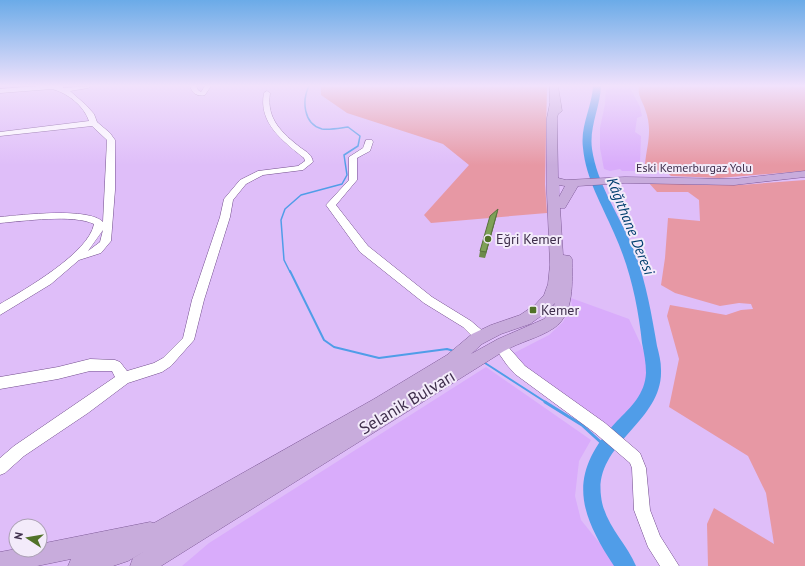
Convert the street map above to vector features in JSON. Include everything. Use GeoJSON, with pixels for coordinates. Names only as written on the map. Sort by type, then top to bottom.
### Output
{"type":"FeatureCollection","features":[{"type":"Feature","properties":{"kind":"main road"},"geometry":{"type":"LineString","coordinates":[[553,112],[552,118],[558,178]]}},
{"type":"Feature","properties":{"kind":"main road","name":"Eski Kemerburgaz Yolu"},"geometry":{"type":"LineString","coordinates":[[558,178],[580,181],[734,182],[805,174]]}},
{"type":"Feature","properties":{"kind":"main road","name":"Selanik Bulvarı"},"geometry":{"type":"LineString","coordinates":[[79,566],[120,553],[166,528],[233,498],[499,345],[552,322],[563,301],[565,282],[558,178]]}},
{"type":"Feature","properties":{"kind":"main road","name":"Selanik Bulvarı"},"geometry":{"type":"LineString","coordinates":[[141,566],[233,498],[447,364],[479,338],[496,328],[525,320],[540,309],[550,298],[555,284],[557,266],[558,178]]}},
{"type":"Feature","properties":{"kind":"main road"},"geometry":{"type":"LineString","coordinates":[[561,205],[567,192],[580,181]]}},
{"type":"Feature","properties":{"kind":"main road"},"geometry":{"type":"LineString","coordinates":[[479,338],[499,345],[508,331],[525,320]]}},
{"type":"Feature","properties":{"kind":"main road"},"geometry":{"type":"LineString","coordinates":[[0,563],[166,528]]}},
{"type":"Feature","properties":{"kind":"street"},"geometry":{"type":"LineString","coordinates":[[77,257],[88,255],[103,245],[109,225],[112,146],[109,137],[94,123],[88,112]]}},
{"type":"Feature","properties":{"kind":"street"},"geometry":{"type":"LineString","coordinates":[[0,468],[19,451],[84,408],[124,378],[157,368],[167,362],[188,340],[198,300],[225,217],[229,199],[243,182],[261,172],[300,168],[308,162],[308,157],[277,130],[270,120],[267,112]]}},
{"type":"Feature","properties":{"kind":"street"},"geometry":{"type":"LineString","coordinates":[[0,134],[94,123]]}},
{"type":"Feature","properties":{"kind":"street"},"geometry":{"type":"LineString","coordinates":[[369,142],[367,149],[353,157],[355,170],[353,181],[339,194],[331,205],[364,249],[428,300],[467,324],[479,338]]}},
{"type":"Feature","properties":{"kind":"street"},"geometry":{"type":"LineString","coordinates":[[0,220],[50,216],[92,219],[99,223],[97,233],[77,257],[51,278],[0,310]]}},
{"type":"Feature","properties":{"kind":"street"},"geometry":{"type":"LineString","coordinates":[[499,345],[520,370],[600,428],[635,458],[639,468],[642,510],[654,541],[670,566]]}},
{"type":"Feature","properties":{"kind":"street"},"geometry":{"type":"LineString","coordinates":[[0,383],[58,373],[90,365],[115,366],[124,378]]}},
{"type":"Feature","properties":{"kind":"shaded area"},"geometry":{"type":"Polygon","coordinates":[[[546,112],[545,184],[547,213],[431,223],[424,215],[469,165],[443,144],[347,113],[546,112]]]}},
{"type":"Feature","properties":{"kind":"shaded area"},"geometry":{"type":"Polygon","coordinates":[[[603,112],[641,112],[642,116],[637,118],[635,132],[641,136],[640,162],[636,171],[622,171],[620,169],[610,171],[604,169],[600,148],[600,128],[603,112]]]}},
{"type":"Feature","properties":{"kind":"shaded area"},"geometry":{"type":"Polygon","coordinates":[[[646,112],[805,112],[805,171],[719,178],[671,176],[665,172],[648,167],[645,164],[649,137],[649,124],[646,112]]]}},
{"type":"Feature","properties":{"kind":"shaded area"},"geometry":{"type":"Polygon","coordinates":[[[805,180],[805,566],[708,566],[707,524],[714,508],[774,544],[766,493],[748,456],[669,407],[679,359],[667,316],[670,305],[726,315],[741,310],[753,309],[751,304],[739,303],[720,306],[675,293],[661,285],[668,218],[700,221],[699,200],[688,192],[657,192],[648,182],[701,185],[740,185],[805,180]]]}},
{"type":"Feature","properties":{"kind":"shaded area"},"geometry":{"type":"Polygon","coordinates":[[[571,298],[629,319],[650,364],[649,380],[642,397],[630,413],[610,431],[528,370],[514,353],[549,335],[563,322],[572,306],[571,298]]]}},
{"type":"Feature","properties":{"kind":"shaded area"},"geometry":{"type":"Polygon","coordinates":[[[486,367],[591,440],[579,461],[575,496],[581,520],[618,566],[182,566],[209,543],[486,367]]]}},
{"type":"Feature","properties":{"kind":"building"},"geometry":{"type":"Polygon","coordinates":[[[498,209],[486,252],[480,251],[490,216],[498,209]]]}},
{"type":"Feature","properties":{"kind":"waterway"},"geometry":{"type":"LineString","coordinates":[[290,272],[284,260],[281,220],[285,209],[301,195],[342,184],[347,175],[344,155],[358,146],[360,136],[348,127],[322,129],[311,122],[306,112]]}},
{"type":"Feature","properties":{"kind":"waterway","name":"Kâğıthane Deresi"},"geometry":{"type":"LineString","coordinates":[[592,112],[587,131],[587,140],[592,170],[598,188],[625,244],[635,272],[646,316],[653,365],[652,385],[647,399],[607,445],[597,463],[592,480],[592,496],[595,513],[603,530],[626,566]]}},
{"type":"Feature","properties":{"kind":"waterway"},"geometry":{"type":"LineString","coordinates":[[290,271],[324,340],[334,347],[379,358],[447,349],[454,351]]}},
{"type":"Feature","properties":{"kind":"waterway"},"geometry":{"type":"LineString","coordinates":[[485,363],[547,403]]}},
{"type":"Feature","properties":{"kind":"waterway"},"geometry":{"type":"LineString","coordinates":[[545,402],[582,425],[606,447]]}},
{"type":"Feature","properties":{"kind":"place","name":"Eğri Kemer"},"geometry":{"type":"Point","coordinates":[488,239]}},
{"type":"Feature","properties":{"kind":"place","name":"Kemer"},"geometry":{"type":"Point","coordinates":[533,310]}}]}
